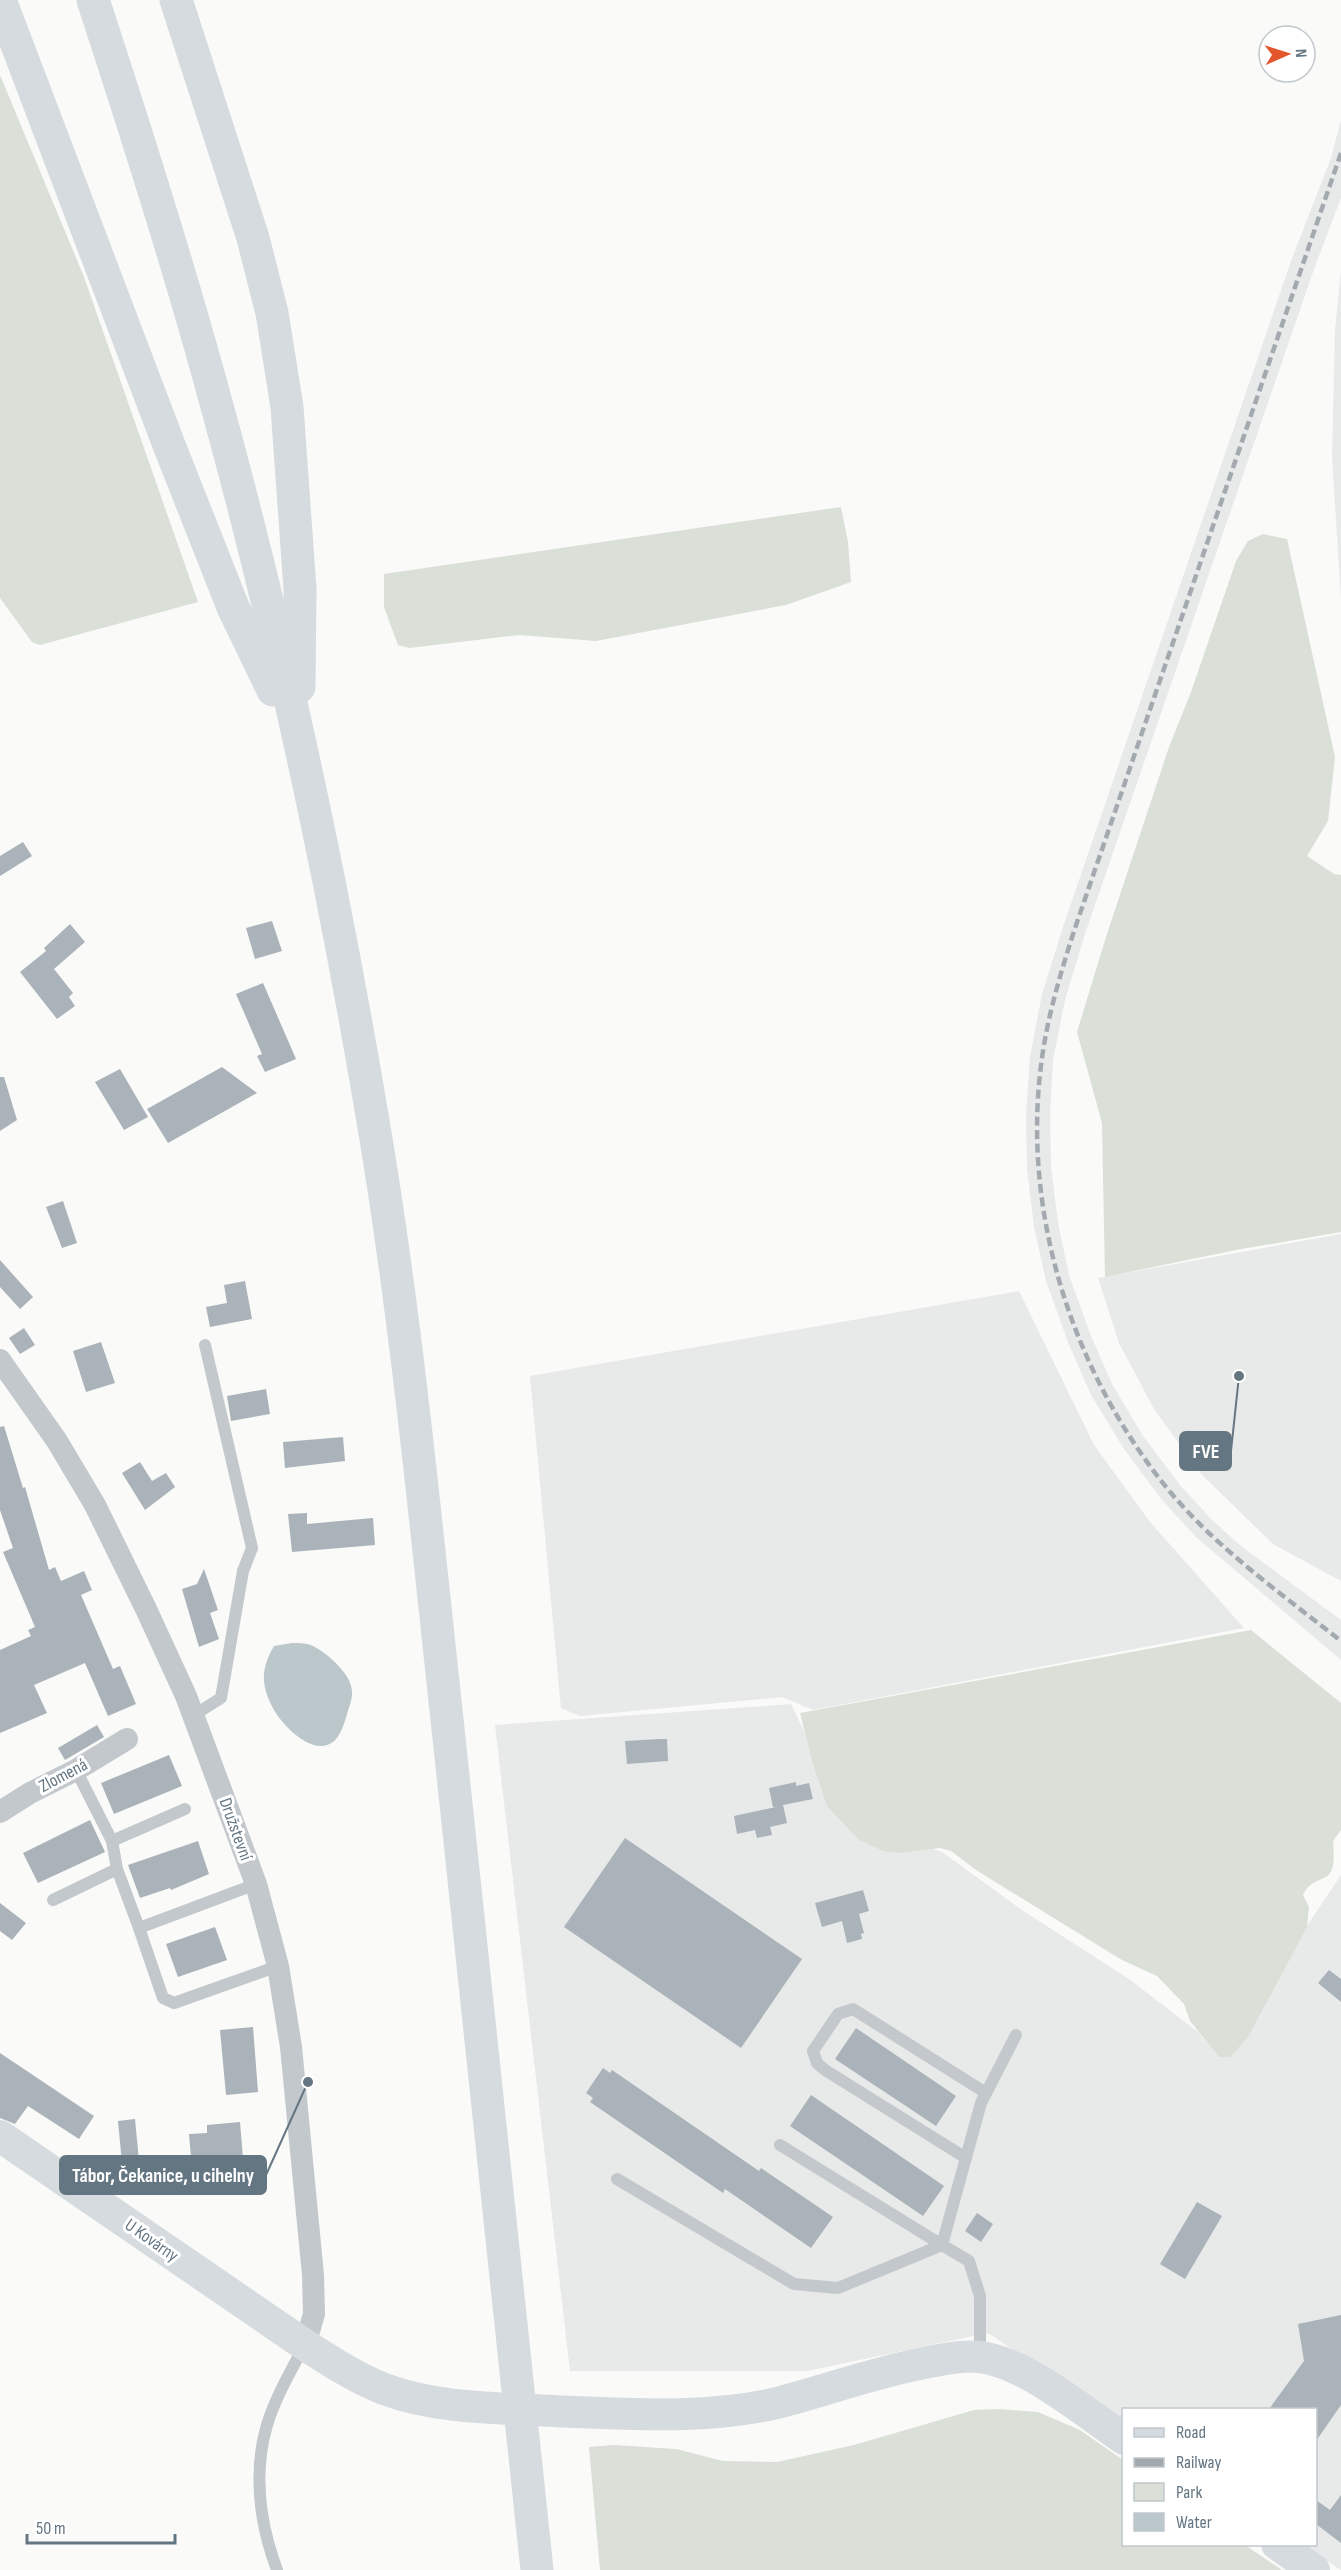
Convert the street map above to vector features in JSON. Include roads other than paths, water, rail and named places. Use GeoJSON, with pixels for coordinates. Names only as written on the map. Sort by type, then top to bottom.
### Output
{"type":"FeatureCollection","features":[{"type":"Feature","properties":{"kind":"main road"},"geometry":{"type":"LineString","coordinates":[[0,0],[152,402],[229,596],[299,741]]}},
{"type":"Feature","properties":{"kind":"main road"},"geometry":{"type":"LineString","coordinates":[[93,0],[150,176],[210,380],[271,622],[299,741],[348,981],[371,1111],[408,1357],[537,2570]]}},
{"type":"Feature","properties":{"kind":"main road"},"geometry":{"type":"LineString","coordinates":[[176,0],[254,238],[280,355],[287,407],[300,589],[299,741]]}},
{"type":"Feature","properties":{"kind":"street","name":"Družstevní"},"geometry":{"type":"LineString","coordinates":[[0,1360],[57,1442],[95,1505],[146,1609],[194,1715],[256,1884],[278,1966],[291,2046],[313,2275],[314,2314],[305,2345]]}},
{"type":"Feature","properties":{"kind":"street","name":"Zlomená"},"geometry":{"type":"LineString","coordinates":[[0,1812],[127,1739]]}},
{"type":"Feature","properties":{"kind":"street","name":"U Kovárny"},"geometry":{"type":"LineString","coordinates":[[0,2136],[305,2345],[353,2375],[385,2389],[456,2405],[642,2415],[712,2412],[778,2403],[900,2367],[957,2357],[980,2357],[1007,2364],[1037,2380],[1122,2438]]}},
{"type":"Feature","properties":{"kind":"street"},"geometry":{"type":"LineString","coordinates":[[1280,2546],[1314,2570]]}},
{"type":"Feature","properties":{"kind":"lane"},"geometry":{"type":"LineString","coordinates":[[194,1715],[221,1698],[243,1571],[252,1548],[205,1345]]}},
{"type":"Feature","properties":{"kind":"lane"},"geometry":{"type":"LineString","coordinates":[[76,1770],[112,1841],[117,1869],[163,1998],[174,2004],[278,1966]]}},
{"type":"Feature","properties":{"kind":"lane"},"geometry":{"type":"LineString","coordinates":[[112,1841],[185,1809]]}},
{"type":"Feature","properties":{"kind":"lane"},"geometry":{"type":"LineString","coordinates":[[53,1900],[117,1869]]}},
{"type":"Feature","properties":{"kind":"lane"},"geometry":{"type":"LineString","coordinates":[[139,1928],[256,1884]]}},
{"type":"Feature","properties":{"kind":"lane"},"geometry":{"type":"LineString","coordinates":[[966,2158],[825,2070],[817,2063],[813,2051],[838,2014],[853,2009],[986,2093]]}},
{"type":"Feature","properties":{"kind":"lane"},"geometry":{"type":"LineString","coordinates":[[942,2245],[981,2103],[1016,2035]]}},
{"type":"Feature","properties":{"kind":"lane"},"geometry":{"type":"LineString","coordinates":[[780,2145],[969,2261],[980,2296],[980,2357]]}},
{"type":"Feature","properties":{"kind":"lane"},"geometry":{"type":"LineString","coordinates":[[617,2179],[794,2284],[838,2288],[942,2245]]}},
{"type":"Feature","properties":{"kind":"lane"},"geometry":{"type":"LineString","coordinates":[[277,2570],[265,2529],[260,2498],[261,2462],[267,2425],[284,2384],[305,2345]]}},
{"type":"Feature","properties":{"kind":"water"},"geometry":{"type":"Polygon","coordinates":[[[304,1643],[321,1650],[344,1672],[351,1685],[351,1700],[342,1729],[336,1740],[325,1746],[308,1743],[291,1731],[278,1717],[267,1693],[264,1670],[269,1655],[274,1646],[304,1643]]]}},
{"type":"Feature","properties":{"kind":"railway"},"geometry":{"type":"LineString","coordinates":[[1341,153],[1074,931],[1048,1025],[1042,1058],[1037,1116],[1039,1174],[1047,1232],[1062,1289],[1081,1344],[1106,1397],[1136,1447],[1190,1514],[1252,1571],[1341,1641]]}},
{"type":"Feature","properties":{"kind":"place","name":"FVE"},"geometry":{"type":"Point","coordinates":[1239,1376]}},
{"type":"Feature","properties":{"kind":"place","name":"Tábor, Čekanice, u cihelny"},"geometry":{"type":"Point","coordinates":[308,2082]}}]}
